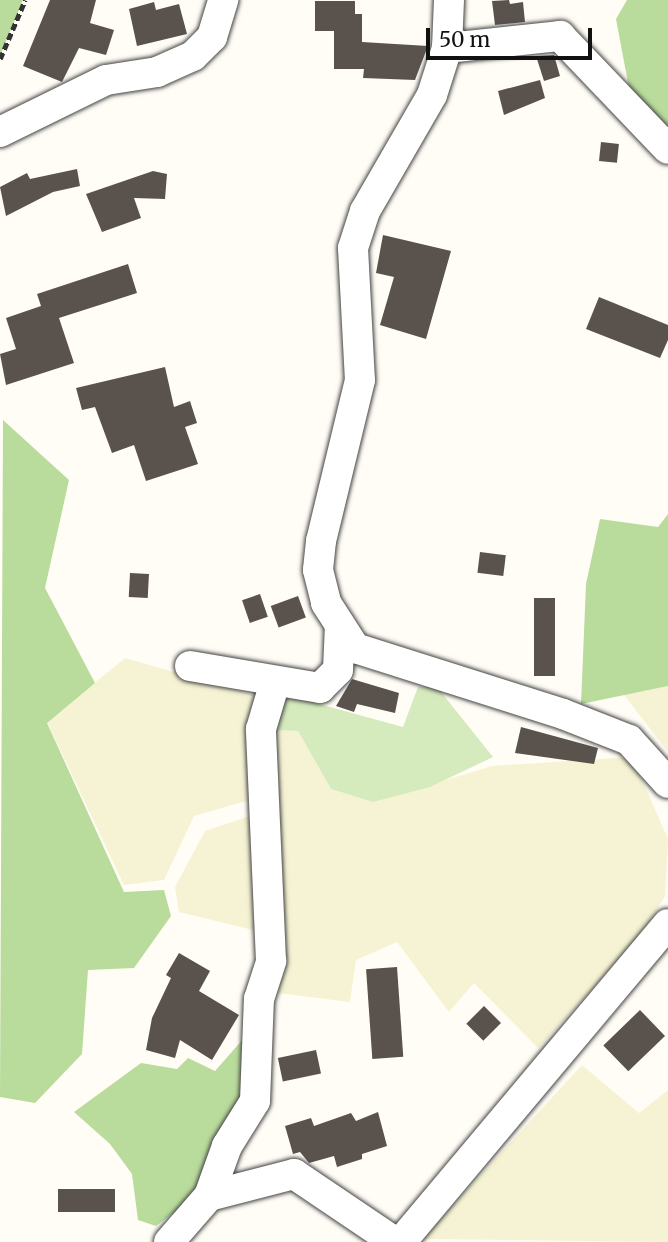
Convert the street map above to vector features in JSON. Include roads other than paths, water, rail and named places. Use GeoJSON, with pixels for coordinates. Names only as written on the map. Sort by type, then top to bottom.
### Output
{"type":"FeatureCollection","features":[{"type":"Feature","properties":{"kind":"street"},"geometry":{"type":"LineString","coordinates":[[0,132],[106,80],[157,72],[192,56],[212,37],[223,0]]}},
{"type":"Feature","properties":{"kind":"street"},"geometry":{"type":"LineString","coordinates":[[449,0],[447,48],[432,95],[365,211],[353,248],[359,380],[318,570],[326,603],[355,648],[382,660],[563,714],[629,740],[668,783]]}},
{"type":"Feature","properties":{"kind":"street"},"geometry":{"type":"LineString","coordinates":[[447,48],[560,36],[668,149]]}},
{"type":"Feature","properties":{"kind":"street"},"geometry":{"type":"LineString","coordinates":[[190,666],[320,688],[338,670],[340,625]]}},
{"type":"Feature","properties":{"kind":"street"},"geometry":{"type":"LineString","coordinates":[[169,1242],[209,1196],[227,1146],[255,1101],[259,999],[271,961],[261,729],[275,682]]}},
{"type":"Feature","properties":{"kind":"street"},"geometry":{"type":"LineString","coordinates":[[401,1242],[668,924]]}},
{"type":"Feature","properties":{"kind":"street"},"geometry":{"type":"LineString","coordinates":[[209,1196],[294,1174],[395,1242]]}}]}
